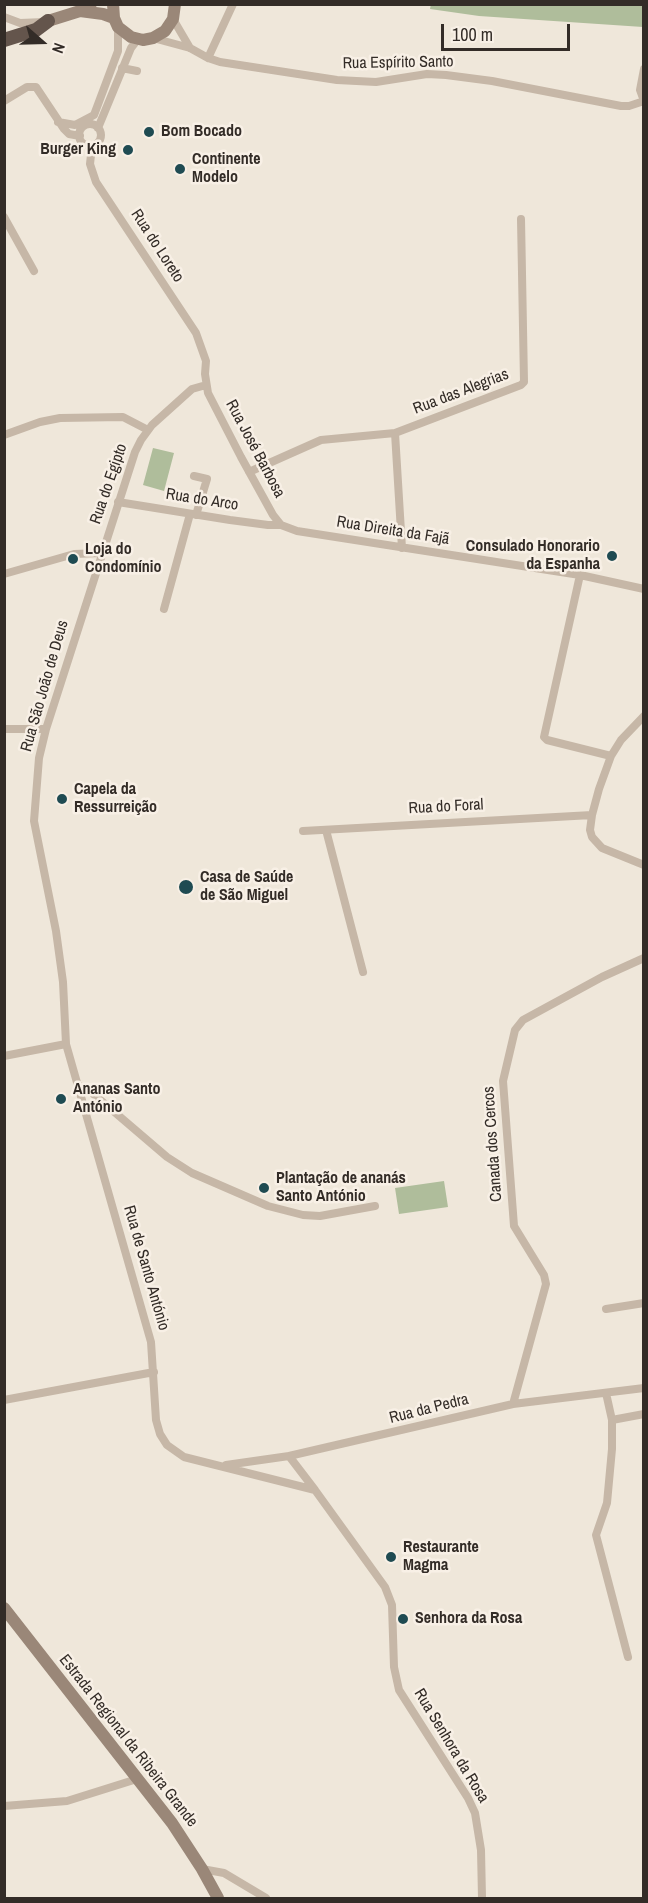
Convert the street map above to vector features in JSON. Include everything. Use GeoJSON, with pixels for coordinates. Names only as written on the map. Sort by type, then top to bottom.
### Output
{"type":"FeatureCollection","features":[{"type":"Feature","properties":{"kind":"highway"},"geometry":{"type":"LineString","coordinates":[[4,40],[36,30],[48,21]]}},
{"type":"Feature","properties":{"kind":"main road"},"geometry":{"type":"LineString","coordinates":[[113,4],[116,22]]}},
{"type":"Feature","properties":{"kind":"main road"},"geometry":{"type":"LineString","coordinates":[[48,21],[85,8],[103,14],[116,22],[124,32],[138,39],[153,38],[165,31],[173,18],[175,4]]}},
{"type":"Feature","properties":{"kind":"main road","name":"Estrada Regional da Ribeira Grande"},"geometry":{"type":"LineString","coordinates":[[4,1608],[172,1823],[202,1869],[218,1899]]}},
{"type":"Feature","properties":{"kind":"street"},"geometry":{"type":"LineString","coordinates":[[208,58],[233,4]]}},
{"type":"Feature","properties":{"kind":"street"},"geometry":{"type":"LineString","coordinates":[[4,18],[20,23],[48,21]]}},
{"type":"Feature","properties":{"kind":"street"},"geometry":{"type":"LineString","coordinates":[[173,18],[190,48]]}},
{"type":"Feature","properties":{"kind":"street"},"geometry":{"type":"LineString","coordinates":[[95,127],[83,128],[80,136],[85,145],[92,146],[100,140],[101,134],[95,127],[94,115],[118,51],[116,22]]}},
{"type":"Feature","properties":{"kind":"street","name":"Rua Espírito Santo"},"geometry":{"type":"LineString","coordinates":[[153,38],[190,48],[220,62],[337,80],[376,82],[427,74],[446,75],[492,81],[621,106],[636,105],[644,101]]}},
{"type":"Feature","properties":{"kind":"street"},"geometry":{"type":"LineString","coordinates":[[95,127],[131,48],[138,39]]}},
{"type":"Feature","properties":{"kind":"street"},"geometry":{"type":"LineString","coordinates":[[122,68],[137,71]]}},
{"type":"Feature","properties":{"kind":"street"},"geometry":{"type":"LineString","coordinates":[[644,69],[640,90],[644,101]]}},
{"type":"Feature","properties":{"kind":"street"},"geometry":{"type":"LineString","coordinates":[[4,101],[27,87],[33,86],[39,90],[58,122],[69,134],[80,136]]}},
{"type":"Feature","properties":{"kind":"street"},"geometry":{"type":"LineString","coordinates":[[58,122],[75,125],[94,115]]}},
{"type":"Feature","properties":{"kind":"street","name":"Rua do Loreto"},"geometry":{"type":"LineString","coordinates":[[92,146],[90,164],[96,182],[196,333],[206,361],[206,385]]}},
{"type":"Feature","properties":{"kind":"street"},"geometry":{"type":"LineString","coordinates":[[4,217],[34,271]]}},
{"type":"Feature","properties":{"kind":"street","name":"Rua das Alegrias"},"geometry":{"type":"LineString","coordinates":[[395,434],[524,382],[521,219]]}},
{"type":"Feature","properties":{"kind":"street","name":"Rua do Egipto"},"geometry":{"type":"LineString","coordinates":[[102,553],[135,452],[148,430],[192,389],[206,385]]}},
{"type":"Feature","properties":{"kind":"street","name":"Rua José Barbosa"},"geometry":{"type":"LineString","coordinates":[[206,385],[211,401],[249,472],[281,525]]}},
{"type":"Feature","properties":{"kind":"street"},"geometry":{"type":"LineString","coordinates":[[4,435],[40,422],[60,418],[123,417],[148,430]]}},
{"type":"Feature","properties":{"kind":"street"},"geometry":{"type":"LineString","coordinates":[[249,472],[321,440],[395,434],[402,548]]}},
{"type":"Feature","properties":{"kind":"street"},"geometry":{"type":"LineString","coordinates":[[164,609],[193,514],[207,479],[194,476]]}},
{"type":"Feature","properties":{"kind":"street","name":"Rua do Arco"},"geometry":{"type":"LineString","coordinates":[[118,502],[268,525],[281,525]]}},
{"type":"Feature","properties":{"kind":"street","name":"Rua Direita da Fajã"},"geometry":{"type":"LineString","coordinates":[[281,525],[297,531],[580,575],[644,589]]}},
{"type":"Feature","properties":{"kind":"street"},"geometry":{"type":"LineString","coordinates":[[4,574],[75,554],[102,553]]}},
{"type":"Feature","properties":{"kind":"street","name":"Rua São João de Deus"},"geometry":{"type":"LineString","coordinates":[[66,1044],[63,982],[34,821],[39,758],[46,729],[102,553]]}},
{"type":"Feature","properties":{"kind":"street"},"geometry":{"type":"LineString","coordinates":[[580,575],[544,737],[547,740],[611,756]]}},
{"type":"Feature","properties":{"kind":"street"},"geometry":{"type":"LineString","coordinates":[[644,716],[621,740],[611,756],[592,815],[590,830],[596,843],[602,848],[644,865]]}},
{"type":"Feature","properties":{"kind":"street"},"geometry":{"type":"LineString","coordinates":[[4,729],[46,729]]}},
{"type":"Feature","properties":{"kind":"street","name":"Rua do Foral"},"geometry":{"type":"LineString","coordinates":[[303,831],[592,815]]}},
{"type":"Feature","properties":{"kind":"street"},"geometry":{"type":"LineString","coordinates":[[326,830],[363,972]]}},
{"type":"Feature","properties":{"kind":"street","name":"Canada dos Cercos"},"geometry":{"type":"LineString","coordinates":[[513,1404],[546,1284],[544,1275],[514,1226],[503,1081],[517,1026],[523,1020],[571,993],[644,958]]}},
{"type":"Feature","properties":{"kind":"street"},"geometry":{"type":"LineString","coordinates":[[4,1056],[66,1044]]}},
{"type":"Feature","properties":{"kind":"street","name":"Rua de Santo António"},"geometry":{"type":"LineString","coordinates":[[66,1044],[151,1342],[156,1420],[160,1434],[167,1445],[184,1456],[315,1490]]}},
{"type":"Feature","properties":{"kind":"street"},"geometry":{"type":"LineString","coordinates":[[78,1085],[91,1092],[167,1157],[192,1173],[268,1206],[303,1215],[320,1216],[375,1206]]}},
{"type":"Feature","properties":{"kind":"street"},"geometry":{"type":"LineString","coordinates":[[606,1309],[644,1303]]}},
{"type":"Feature","properties":{"kind":"street"},"geometry":{"type":"LineString","coordinates":[[4,1400],[154,1372]]}},
{"type":"Feature","properties":{"kind":"street","name":"Rua da Pedra"},"geometry":{"type":"LineString","coordinates":[[222,1466],[289,1456],[513,1404],[644,1388]]}},
{"type":"Feature","properties":{"kind":"street"},"geometry":{"type":"LineString","coordinates":[[606,1393],[612,1420],[612,1449],[608,1496],[596,1536],[628,1656]]}},
{"type":"Feature","properties":{"kind":"street"},"geometry":{"type":"LineString","coordinates":[[612,1420],[644,1414]]}},
{"type":"Feature","properties":{"kind":"street","name":"Rua Senhora da Rosa"},"geometry":{"type":"LineString","coordinates":[[289,1456],[385,1587],[392,1605],[394,1667],[399,1690],[468,1798],[475,1813],[481,1850],[482,1899]]}},
{"type":"Feature","properties":{"kind":"street"},"geometry":{"type":"LineString","coordinates":[[4,1806],[67,1801],[137,1779]]}},
{"type":"Feature","properties":{"kind":"street"},"geometry":{"type":"LineString","coordinates":[[202,1869],[224,1873],[266,1899]]}},
{"type":"Feature","properties":{"kind":"green space"},"geometry":{"type":"Polygon","coordinates":[[[431,4],[643,5],[643,27],[479,16],[430,9],[431,4]]]}},
{"type":"Feature","properties":{"kind":"green space"},"geometry":{"type":"Polygon","coordinates":[[[153,448],[174,453],[164,491],[143,485],[153,448]]]}},
{"type":"Feature","properties":{"kind":"green space"},"geometry":{"type":"Polygon","coordinates":[[[444,1181],[448,1207],[399,1214],[395,1188],[444,1181]]]}},
{"type":"Feature","properties":{"kind":"place","name":"Bom Bocado"},"geometry":{"type":"Point","coordinates":[149,132]}},
{"type":"Feature","properties":{"kind":"place","name":"Burger King"},"geometry":{"type":"Point","coordinates":[128,150]}},
{"type":"Feature","properties":{"kind":"place","name":"Continente Modelo"},"geometry":{"type":"Point","coordinates":[180,169]}},
{"type":"Feature","properties":{"kind":"place","name":"Consulado Honorario da Espanha"},"geometry":{"type":"Point","coordinates":[612,556]}},
{"type":"Feature","properties":{"kind":"place","name":"Loja do Condomínio"},"geometry":{"type":"Point","coordinates":[73,559]}},
{"type":"Feature","properties":{"kind":"place","name":"Capela da Ressurreição"},"geometry":{"type":"Point","coordinates":[62,799]}},
{"type":"Feature","properties":{"kind":"place","name":"Casa de Saúde de São Miguel"},"geometry":{"type":"Point","coordinates":[186,887]}},
{"type":"Feature","properties":{"kind":"place","name":"Ananas Santo António"},"geometry":{"type":"Point","coordinates":[61,1099]}},
{"type":"Feature","properties":{"kind":"place","name":"Plantação de ananás Santo António"},"geometry":{"type":"Point","coordinates":[264,1188]}},
{"type":"Feature","properties":{"kind":"place","name":"Restaurante Magma"},"geometry":{"type":"Point","coordinates":[391,1557]}},
{"type":"Feature","properties":{"kind":"place","name":"Senhora da Rosa"},"geometry":{"type":"Point","coordinates":[403,1619]}}]}
